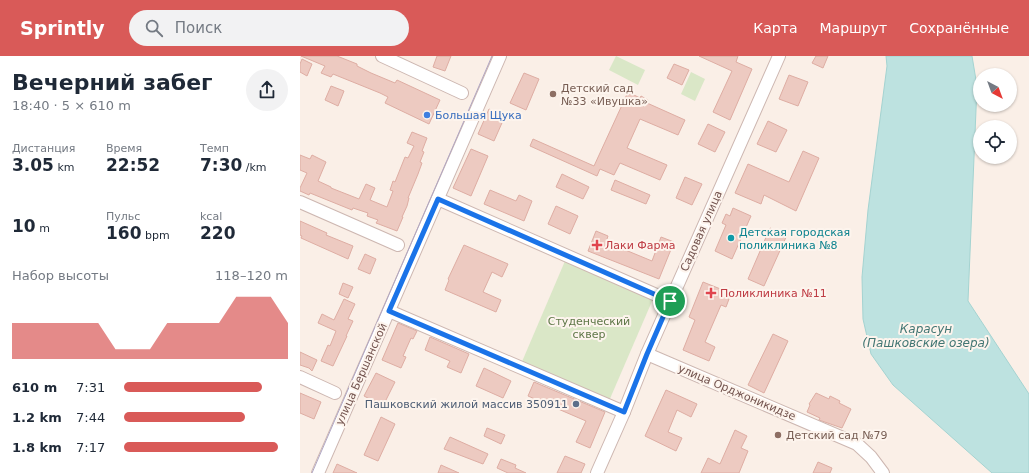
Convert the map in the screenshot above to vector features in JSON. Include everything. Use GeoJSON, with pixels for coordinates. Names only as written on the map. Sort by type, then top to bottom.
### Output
{"type":"FeatureCollection","features":[{"type":"Feature","properties":{"kind":"street"},"geometry":{"type":"LineString","coordinates":[[382,56],[462,93]]}},
{"type":"Feature","properties":{"kind":"street","name":"улица Бершанской"},"geometry":{"type":"LineString","coordinates":[[318,473],[500,56]]}},
{"type":"Feature","properties":{"kind":"street","name":"Садовая улица"},"geometry":{"type":"LineString","coordinates":[[597,473],[624,412],[647,354],[777,56]]}},
{"type":"Feature","properties":{"kind":"street"},"geometry":{"type":"LineString","coordinates":[[438,199],[670,301]]}},
{"type":"Feature","properties":{"kind":"street"},"geometry":{"type":"LineString","coordinates":[[300,202],[398,245]]}},
{"type":"Feature","properties":{"kind":"street"},"geometry":{"type":"LineString","coordinates":[[389,311],[624,412]]}},
{"type":"Feature","properties":{"kind":"street","name":"улица Орджоникидзе"},"geometry":{"type":"LineString","coordinates":[[647,354],[856,444],[871,457],[883,473]]}},
{"type":"Feature","properties":{"kind":"street"},"geometry":{"type":"LineString","coordinates":[[300,377],[335,393]]}},
{"type":"Feature","properties":{"kind":"green space"},"geometry":{"type":"Polygon","coordinates":[[[616,56],[645,70],[638,85],[609,70],[616,56]]]}},
{"type":"Feature","properties":{"kind":"green space"},"geometry":{"type":"Polygon","coordinates":[[[691,72],[705,79],[695,101],[681,94],[691,72]]]}},
{"type":"Feature","properties":{"kind":"green space","name":"Студенческий сквер"},"geometry":{"type":"Polygon","coordinates":[[[565,261],[653,299],[609,401],[521,364],[565,261]]]}},
{"type":"Feature","properties":{"kind":"water","name":"Карасун (Пашковские озера)"},"geometry":{"type":"Polygon","coordinates":[[[886,56],[972,56],[974,68],[973,112],[976,112],[976,120],[973,120],[974,164],[968,301],[1029,394],[1029,473],[992,473],[893,385],[871,354],[863,319],[862,277],[868,210],[887,66],[886,56]]]}},
{"type":"Feature","properties":{"kind":"building"},"geometry":{"type":"Polygon","coordinates":[[[301,56],[337,56],[357,64],[357,66],[371,73],[395,83],[397,80],[440,100],[429,124],[385,103],[388,97],[380,93],[333,74],[331,77],[321,73],[325,66],[301,56]]]}},
{"type":"Feature","properties":{"kind":"building"},"geometry":{"type":"Polygon","coordinates":[[[437,56],[451,56],[445,71],[433,67],[437,56]]]}},
{"type":"Feature","properties":{"kind":"building"},"geometry":{"type":"Polygon","coordinates":[[[699,56],[738,56],[736,62],[752,69],[730,120],[713,112],[732,71],[699,56]]]}},
{"type":"Feature","properties":{"kind":"building"},"geometry":{"type":"Polygon","coordinates":[[[816,56],[828,56],[823,68],[812,63],[816,56]]]}},
{"type":"Feature","properties":{"kind":"building"},"geometry":{"type":"Polygon","coordinates":[[[302,59],[312,64],[307,76],[300,72],[300,64],[302,59]]]}},
{"type":"Feature","properties":{"kind":"building"},"geometry":{"type":"Polygon","coordinates":[[[674,64],[689,70],[682,85],[667,78],[674,64]]]}},
{"type":"Feature","properties":{"kind":"building"},"geometry":{"type":"Polygon","coordinates":[[[524,73],[539,79],[526,110],[510,103],[524,73]]]}},
{"type":"Feature","properties":{"kind":"building"},"geometry":{"type":"Polygon","coordinates":[[[789,75],[808,82],[798,106],[779,99],[789,75]]]}},
{"type":"Feature","properties":{"kind":"building"},"geometry":{"type":"Polygon","coordinates":[[[331,86],[344,91],[338,106],[325,100],[331,86]]]}},
{"type":"Feature","properties":{"kind":"building"},"geometry":{"type":"Polygon","coordinates":[[[628,92],[640,98],[641,96],[648,100],[647,103],[685,120],[678,135],[640,119],[627,148],[667,165],[660,180],[620,163],[614,175],[600,169],[597,176],[530,146],[533,139],[594,166],[628,92]]]}},
{"type":"Feature","properties":{"kind":"building"},"geometry":{"type":"Polygon","coordinates":[[[489,109],[505,116],[494,141],[478,134],[489,109]]]}},
{"type":"Feature","properties":{"kind":"building"},"geometry":{"type":"Polygon","coordinates":[[[768,121],[787,130],[776,152],[757,144],[768,121]]]}},
{"type":"Feature","properties":{"kind":"building"},"geometry":{"type":"Polygon","coordinates":[[[708,124],[725,132],[715,152],[698,144],[708,124]]]}},
{"type":"Feature","properties":{"kind":"building"},"geometry":{"type":"Polygon","coordinates":[[[412,132],[427,138],[422,151],[424,152],[420,162],[422,163],[397,231],[376,223],[378,220],[367,216],[368,213],[353,208],[352,210],[310,193],[309,195],[300,191],[307,173],[300,170],[300,155],[310,159],[312,155],[326,162],[318,181],[359,199],[366,184],[375,188],[370,200],[387,207],[393,191],[390,190],[393,181],[395,182],[405,157],[408,158],[414,146],[407,143],[412,132]]]}},
{"type":"Feature","properties":{"kind":"building"},"geometry":{"type":"Polygon","coordinates":[[[471,149],[488,156],[471,196],[453,188],[471,149]]]}},
{"type":"Feature","properties":{"kind":"building"},"geometry":{"type":"Polygon","coordinates":[[[803,151],[819,158],[796,211],[764,195],[761,204],[735,193],[748,164],[789,182],[803,151]]]}},
{"type":"Feature","properties":{"kind":"building"},"geometry":{"type":"Polygon","coordinates":[[[562,174],[589,187],[583,199],[556,187],[562,174]]]}},
{"type":"Feature","properties":{"kind":"building"},"geometry":{"type":"Polygon","coordinates":[[[685,177],[702,184],[692,205],[676,198],[685,177]]]}},
{"type":"Feature","properties":{"kind":"building"},"geometry":{"type":"Polygon","coordinates":[[[615,180],[650,195],[646,204],[611,190],[615,180]]]}},
{"type":"Feature","properties":{"kind":"building"},"geometry":{"type":"Polygon","coordinates":[[[490,190],[516,201],[519,195],[532,201],[524,221],[484,204],[490,190]]]}},
{"type":"Feature","properties":{"kind":"building"},"geometry":{"type":"Polygon","coordinates":[[[556,206],[578,216],[570,234],[548,224],[556,206]]]}},
{"type":"Feature","properties":{"kind":"building","name":"Детская городская поликлиника №8"},"geometry":{"type":"Polygon","coordinates":[[[733,208],[751,216],[732,259],[715,251],[726,225],[722,223],[726,214],[730,216],[733,208]]]}},
{"type":"Feature","properties":{"kind":"building"},"geometry":{"type":"Polygon","coordinates":[[[300,221],[327,233],[326,235],[353,246],[348,259],[301,238],[300,221]]]}},
{"type":"Feature","properties":{"kind":"building"},"geometry":{"type":"Polygon","coordinates":[[[770,228],[787,235],[764,286],[748,279],[770,228]]]}},
{"type":"Feature","properties":{"kind":"building"},"geometry":{"type":"Polygon","coordinates":[[[596,231],[608,236],[606,242],[652,261],[661,237],[674,242],[659,279],[588,251],[596,231]]]}},
{"type":"Feature","properties":{"kind":"building"},"geometry":{"type":"Polygon","coordinates":[[[464,245],[508,264],[502,277],[492,272],[483,292],[501,300],[496,312],[445,290],[449,280],[448,279],[464,245]]]}},
{"type":"Feature","properties":{"kind":"building"},"geometry":{"type":"Polygon","coordinates":[[[365,254],[376,259],[370,274],[358,269],[365,254]]]}},
{"type":"Feature","properties":{"kind":"building"},"geometry":{"type":"Polygon","coordinates":[[[703,282],[723,290],[721,296],[729,299],[726,307],[721,305],[705,342],[715,347],[709,361],[683,350],[695,320],[689,317],[703,282]]]}},
{"type":"Feature","properties":{"kind":"building"},"geometry":{"type":"Polygon","coordinates":[[[343,283],[353,287],[348,298],[339,294],[343,283]]]}},
{"type":"Feature","properties":{"kind":"building"},"geometry":{"type":"Polygon","coordinates":[[[344,299],[355,304],[348,319],[353,321],[333,366],[321,361],[328,345],[330,346],[336,331],[318,323],[322,314],[334,320],[344,299]]]}},
{"type":"Feature","properties":{"kind":"building"},"geometry":{"type":"Polygon","coordinates":[[[398,323],[417,331],[413,339],[411,338],[403,356],[406,357],[401,368],[382,360],[398,323]]]}},
{"type":"Feature","properties":{"kind":"building"},"geometry":{"type":"Polygon","coordinates":[[[773,334],[788,341],[764,393],[748,385],[773,334]]]}},
{"type":"Feature","properties":{"kind":"building"},"geometry":{"type":"Polygon","coordinates":[[[430,337],[469,354],[461,373],[447,367],[450,361],[425,350],[430,337]]]}},
{"type":"Feature","properties":{"kind":"building"},"geometry":{"type":"Polygon","coordinates":[[[300,352],[317,360],[312,371],[309,368],[300,365],[300,352]]]}},
{"type":"Feature","properties":{"kind":"building"},"geometry":{"type":"Polygon","coordinates":[[[484,368],[511,381],[503,398],[476,386],[484,368]]]}},
{"type":"Feature","properties":{"kind":"building"},"geometry":{"type":"Polygon","coordinates":[[[376,373],[395,382],[383,406],[364,396],[376,373]]]}},
{"type":"Feature","properties":{"kind":"building"},"geometry":{"type":"Polygon","coordinates":[[[534,382],[605,412],[590,448],[576,442],[586,421],[528,396],[534,382]]]}},
{"type":"Feature","properties":{"kind":"building"},"geometry":{"type":"Polygon","coordinates":[[[666,390],[697,404],[691,417],[677,410],[668,432],[682,438],[676,451],[645,436],[666,390]]]}},
{"type":"Feature","properties":{"kind":"building"},"geometry":{"type":"Polygon","coordinates":[[[300,393],[321,402],[314,419],[300,413],[300,393]]]}},
{"type":"Feature","properties":{"kind":"building"},"geometry":{"type":"Polygon","coordinates":[[[816,393],[829,399],[830,396],[840,401],[839,403],[851,409],[842,428],[819,420],[820,418],[807,412],[810,405],[809,404],[816,393]]]}},
{"type":"Feature","properties":{"kind":"building"},"geometry":{"type":"Polygon","coordinates":[[[381,417],[395,424],[378,461],[364,455],[381,417]]]}},
{"type":"Feature","properties":{"kind":"building"},"geometry":{"type":"Polygon","coordinates":[[[487,428],[505,435],[501,444],[484,436],[487,428]]]}},
{"type":"Feature","properties":{"kind":"building"},"geometry":{"type":"Polygon","coordinates":[[[735,430],[747,436],[741,448],[748,451],[739,473],[701,473],[708,458],[720,464],[735,430]]]}},
{"type":"Feature","properties":{"kind":"building"},"geometry":{"type":"Polygon","coordinates":[[[450,437],[488,454],[483,464],[444,449],[450,437]]]}},
{"type":"Feature","properties":{"kind":"building"},"geometry":{"type":"Polygon","coordinates":[[[565,456],[585,464],[581,473],[557,473],[565,456]]]}},
{"type":"Feature","properties":{"kind":"building"},"geometry":{"type":"Polygon","coordinates":[[[501,459],[516,465],[515,468],[526,473],[508,473],[497,468],[501,459]]]}},
{"type":"Feature","properties":{"kind":"building"},"geometry":{"type":"Polygon","coordinates":[[[818,462],[832,468],[830,473],[813,473],[818,462]]]}},
{"type":"Feature","properties":{"kind":"building"},"geometry":{"type":"Polygon","coordinates":[[[337,464],[357,473],[333,473],[337,464]]]}},
{"type":"Feature","properties":{"kind":"building"},"geometry":{"type":"Polygon","coordinates":[[[441,465],[459,473],[438,473],[441,465]]]}},
{"type":"Feature","properties":{"kind":"tram line"},"geometry":{"type":"LineString","coordinates":[[312,473],[492,56]]}},
{"type":"Feature","properties":{"kind":"place","name":"Детский сад №33 «Ивушка»"},"geometry":{"type":"Point","coordinates":[553,94]}},
{"type":"Feature","properties":{"kind":"place","name":"Большая Щука"},"geometry":{"type":"Point","coordinates":[427,115]}},
{"type":"Feature","properties":{"kind":"place","name":"Детская городская поликлиника №8"},"geometry":{"type":"Point","coordinates":[731,238]}},
{"type":"Feature","properties":{"kind":"place","name":"Лаки Фарма"},"geometry":{"type":"Point","coordinates":[597,245]}},
{"type":"Feature","properties":{"kind":"place","name":"Поликлиника №11"},"geometry":{"type":"Point","coordinates":[711,293]}},
{"type":"Feature","properties":{"kind":"place","name":"Пашковский жилой массив 350911"},"geometry":{"type":"Point","coordinates":[576,404]}},
{"type":"Feature","properties":{"kind":"place","name":"Детский сад №79"},"geometry":{"type":"Point","coordinates":[778,435]}},
{"type":"Feature","properties":{"kind":"route"},"geometry":{"type":"LineString","coordinates":[[438,199],[670,301],[624,412],[389,311],[438,199]]}}]}
